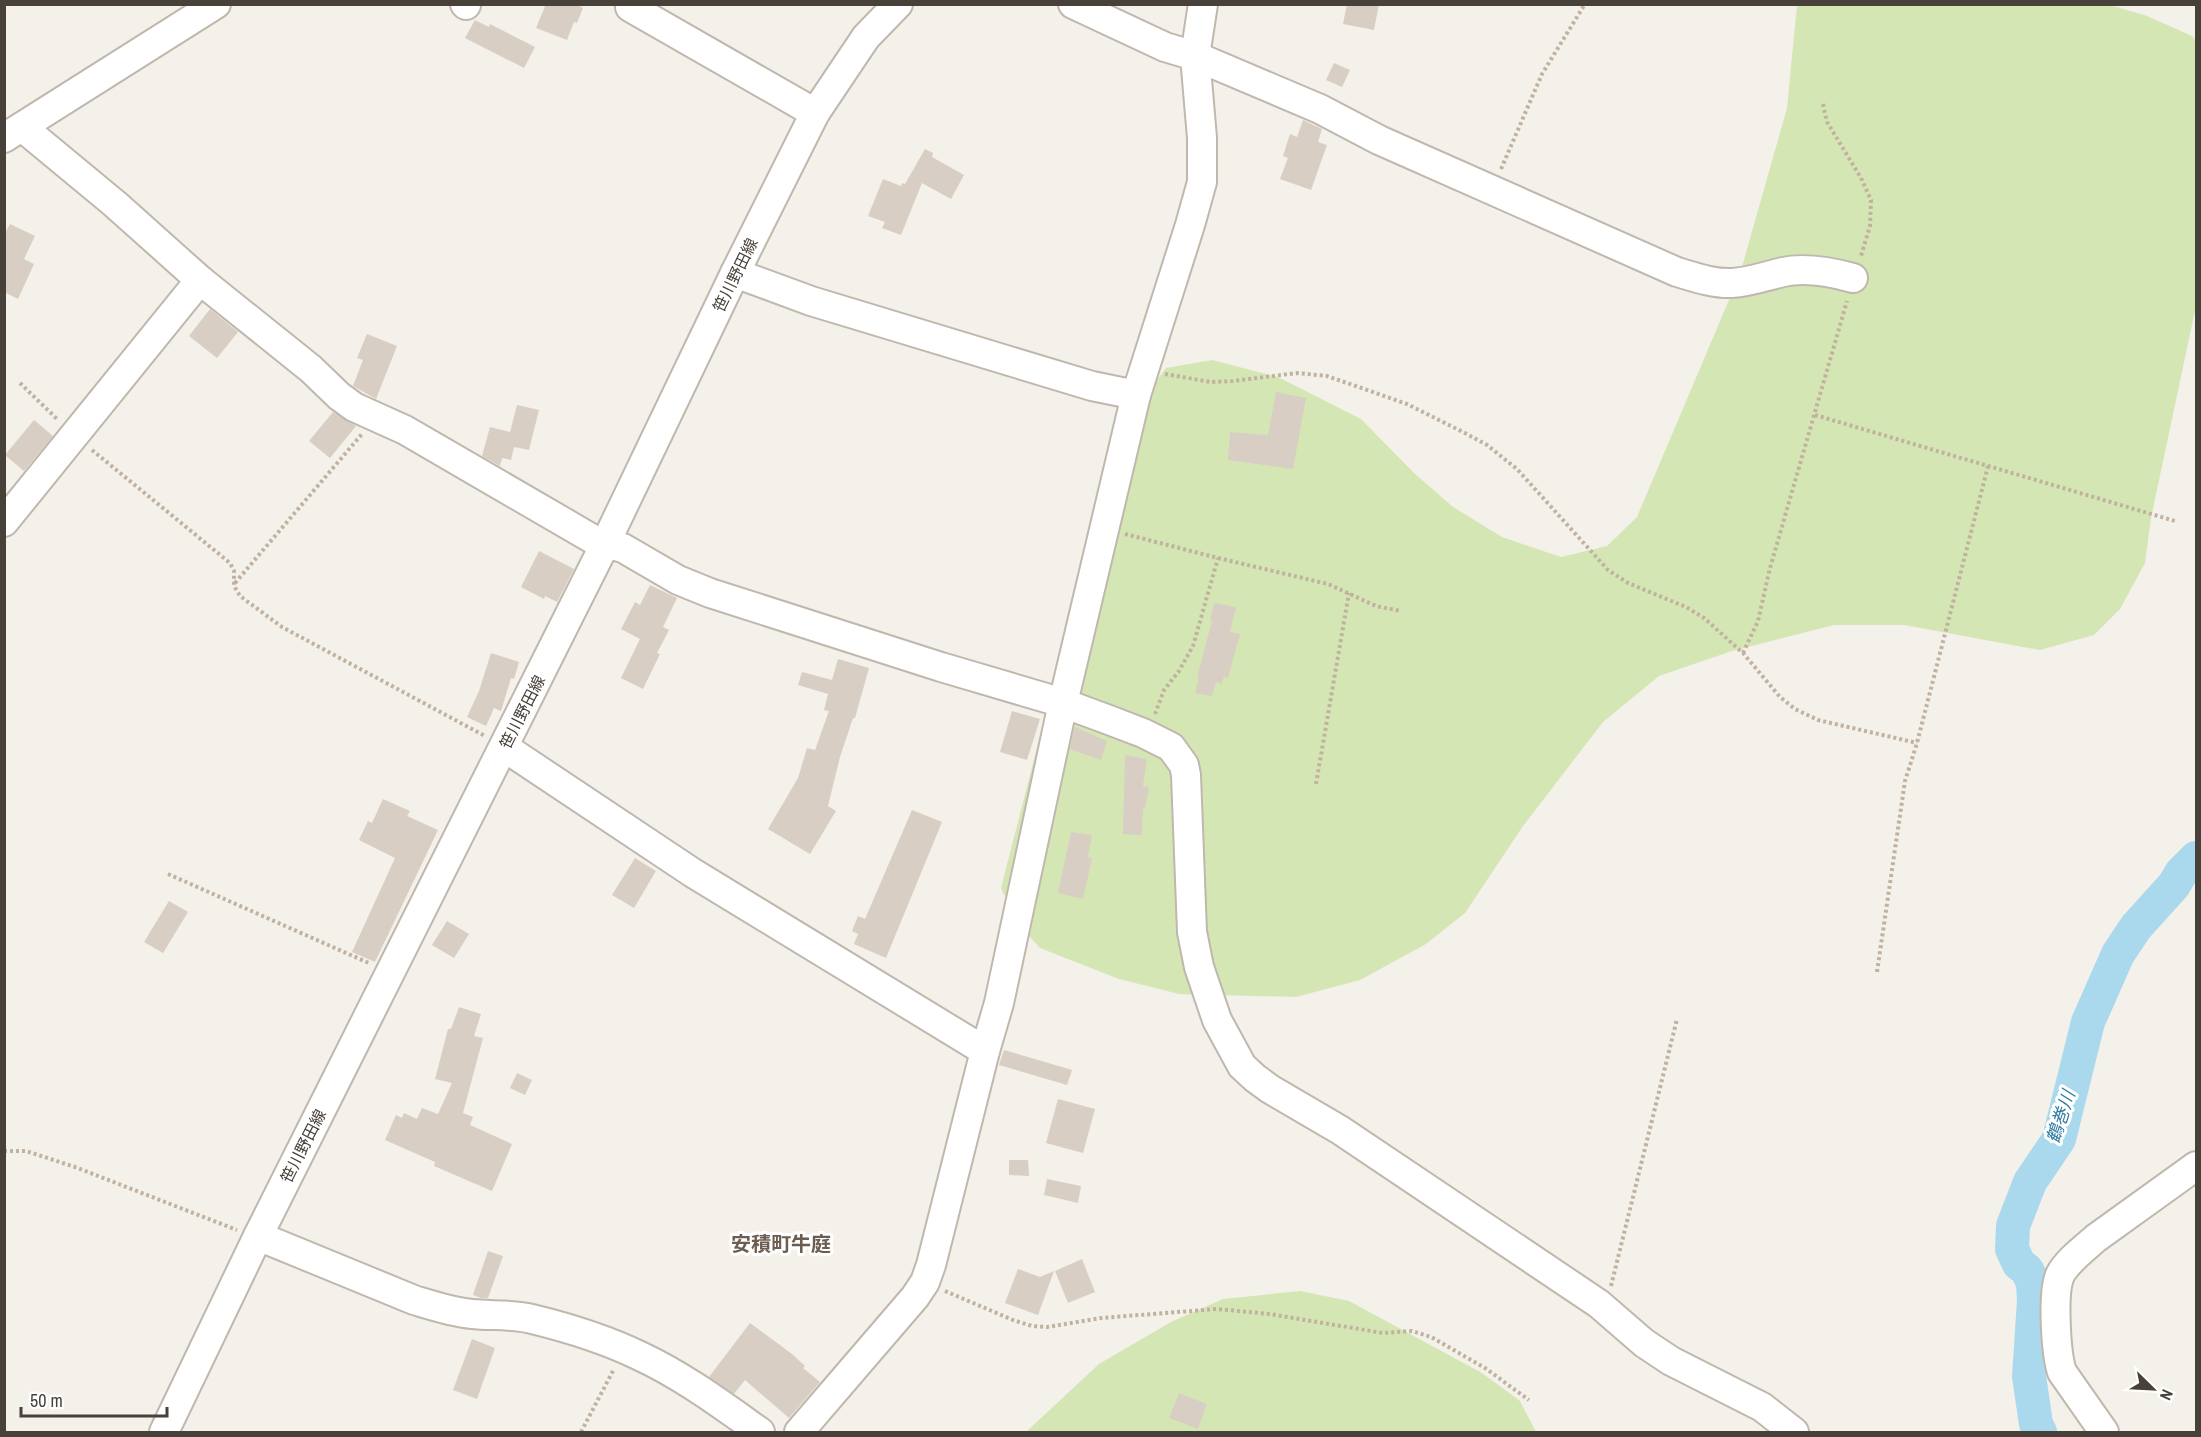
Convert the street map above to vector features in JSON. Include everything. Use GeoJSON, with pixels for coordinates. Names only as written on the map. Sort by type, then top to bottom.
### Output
{"type":"FeatureCollection","features":[{"type":"Feature","properties":{"kind":"street"},"geometry":{"type":"LineString","coordinates":[[216,4],[13,133],[115,204],[200,280],[311,369],[354,407],[405,430],[596,541],[623,548],[678,580],[710,593],[941,667],[1063,702],[1147,735],[1170,747],[1184,765],[1192,932],[1199,967],[1217,1020],[1242,1066],[1270,1089],[1340,1130],[1599,1304],[1644,1343],[1671,1361],[1762,1407],[1794,1432]]}},
{"type":"Feature","properties":{"kind":"street","name":"笹川野田線"},"geometry":{"type":"LineString","coordinates":[[164,1432],[258,1236],[606,542],[815,112],[866,37],[898,4]]}},
{"type":"Feature","properties":{"kind":"street"},"geometry":{"type":"LineString","coordinates":[[1073,4],[1166,47],[1195,56],[1320,109],[1379,140],[1677,272],[1733,283],[1785,271],[1804,270],[1835,273],[1853,279]]}},
{"type":"Feature","properties":{"kind":"street"},"geometry":{"type":"LineString","coordinates":[[799,1432],[915,1298],[925,1282],[1008,967],[1063,702],[1140,382],[1191,225],[1202,182],[1202,138],[1195,56],[1203,4]]}},
{"type":"Feature","properties":{"kind":"street"},"geometry":{"type":"LineString","coordinates":[[630,7],[815,112]]}},
{"type":"Feature","properties":{"kind":"street"},"geometry":{"type":"LineString","coordinates":[[735,273],[811,302],[928,335],[1092,387],[1140,382]]}},
{"type":"Feature","properties":{"kind":"street"},"geometry":{"type":"LineString","coordinates":[[4,522],[200,280]]}},
{"type":"Feature","properties":{"kind":"street"},"geometry":{"type":"LineString","coordinates":[[504,747],[693,873],[985,1051]]}},
{"type":"Feature","properties":{"kind":"street"},"geometry":{"type":"LineString","coordinates":[[2104,1432],[2062,1372],[2059,1362],[2056,1313],[2061,1274],[2096,1238],[2196,1166]]}},
{"type":"Feature","properties":{"kind":"street"},"geometry":{"type":"LineString","coordinates":[[258,1236],[414,1300],[470,1313],[529,1318],[574,1330],[642,1356],[717,1401],[760,1432]]}},
{"type":"Feature","properties":{"kind":"path"},"geometry":{"type":"LineString","coordinates":[[1492,190],[1542,74],[1586,4]]}},
{"type":"Feature","properties":{"kind":"path"},"geometry":{"type":"LineString","coordinates":[[1743,653],[1758,621],[1770,568],[1869,226],[1871,200],[1861,178],[1827,122],[1823,104]]}},
{"type":"Feature","properties":{"kind":"path"},"geometry":{"type":"LineString","coordinates":[[1140,382],[1233,381],[1298,374],[1327,376],[1407,404],[1464,432],[1502,456],[1617,577],[1686,607],[1722,633],[1743,653],[1780,697],[1800,712],[1818,720],[1917,743]]}},
{"type":"Feature","properties":{"kind":"path"},"geometry":{"type":"LineString","coordinates":[[21,383],[73,435],[230,564],[234,571],[234,584],[240,596],[282,627],[504,747]]}},
{"type":"Feature","properties":{"kind":"path"},"geometry":{"type":"LineString","coordinates":[[1815,415],[2175,521]]}},
{"type":"Feature","properties":{"kind":"path"},"geometry":{"type":"LineString","coordinates":[[234,584],[377,417]]}},
{"type":"Feature","properties":{"kind":"path"},"geometry":{"type":"LineString","coordinates":[[1876,972],[1905,781],[1917,743],[1988,466]]}},
{"type":"Feature","properties":{"kind":"path"},"geometry":{"type":"LineString","coordinates":[[1104,528],[1328,584],[1376,606],[1401,611]]}},
{"type":"Feature","properties":{"kind":"path"},"geometry":{"type":"LineString","coordinates":[[1147,735],[1164,690],[1184,664],[1193,646],[1218,558]]}},
{"type":"Feature","properties":{"kind":"path"},"geometry":{"type":"LineString","coordinates":[[1316,784],[1349,593]]}},
{"type":"Feature","properties":{"kind":"path"},"geometry":{"type":"LineString","coordinates":[[168,874],[391,973]]}},
{"type":"Feature","properties":{"kind":"path"},"geometry":{"type":"LineString","coordinates":[[1599,1304],[1609,1292],[1615,1273],[1677,1019]]}},
{"type":"Feature","properties":{"kind":"path"},"geometry":{"type":"LineString","coordinates":[[4,1151],[26,1151],[75,1167],[213,1222],[258,1236]]}},
{"type":"Feature","properties":{"kind":"path"},"geometry":{"type":"LineString","coordinates":[[925,1282],[989,1311],[1032,1326],[1047,1327],[1101,1318],[1217,1309],[1270,1314],[1383,1332],[1412,1331],[1431,1337],[1485,1368],[1529,1400]]}},
{"type":"Feature","properties":{"kind":"path"},"geometry":{"type":"LineString","coordinates":[[580,1432],[619,1360],[642,1356]]}},
{"type":"Feature","properties":{"kind":"green space"},"geometry":{"type":"Polygon","coordinates":[[[1797,5],[2110,5],[2147,16],[2192,36],[2196,41],[2196,306],[2151,518],[2145,563],[2120,609],[2094,635],[2040,650],[1904,625],[1834,625],[1732,651],[1659,676],[1603,722],[1523,826],[1465,913],[1426,944],[1360,980],[1296,997],[1179,994],[1119,979],[1040,948],[1017,923],[1001,888],[1102,495],[1133,412],[1166,368],[1212,360],[1278,377],[1361,419],[1414,473],[1453,507],[1502,537],[1561,557],[1607,546],[1637,517],[1740,274],[1787,108],[1797,5]]]}},
{"type":"Feature","properties":{"kind":"green space"},"geometry":{"type":"Polygon","coordinates":[[[1300,1291],[1349,1301],[1482,1373],[1520,1401],[1536,1432],[1026,1432],[1099,1364],[1171,1322],[1223,1299],[1300,1291]]]}},
{"type":"Feature","properties":{"kind":"building"},"geometry":{"type":"Polygon","coordinates":[[[546,4],[575,4],[583,8],[567,40],[536,28],[546,4]]]}},
{"type":"Feature","properties":{"kind":"building"},"geometry":{"type":"Polygon","coordinates":[[[1347,4],[1379,4],[1374,30],[1343,24],[1347,4]]]}},
{"type":"Feature","properties":{"kind":"building"},"geometry":{"type":"Polygon","coordinates":[[[475,20],[489,27],[490,24],[535,47],[524,68],[465,38],[475,20]]]}},
{"type":"Feature","properties":{"kind":"building"},"geometry":{"type":"Polygon","coordinates":[[[1334,63],[1350,70],[1342,87],[1326,80],[1334,63]]]}},
{"type":"Feature","properties":{"kind":"building"},"geometry":{"type":"Polygon","coordinates":[[[1303,120],[1322,129],[1318,142],[1327,145],[1311,190],[1280,179],[1288,158],[1283,156],[1290,134],[1297,137],[1303,120]]]}},
{"type":"Feature","properties":{"kind":"building"},"geometry":{"type":"Polygon","coordinates":[[[925,149],[933,153],[932,157],[964,175],[951,199],[922,183],[901,235],[882,228],[885,222],[868,216],[883,179],[901,186],[902,183],[905,184],[925,149]]]}},
{"type":"Feature","properties":{"kind":"building"},"geometry":{"type":"Polygon","coordinates":[[[10,224],[35,236],[24,259],[34,264],[18,299],[4,292],[4,235],[10,224]]]}},
{"type":"Feature","properties":{"kind":"building"},"geometry":{"type":"Polygon","coordinates":[[[210,309],[238,332],[217,358],[189,336],[210,309]]]}},
{"type":"Feature","properties":{"kind":"building"},"geometry":{"type":"Polygon","coordinates":[[[367,334],[397,346],[376,399],[353,386],[363,360],[357,358],[367,334]]]}},
{"type":"Feature","properties":{"kind":"building"},"geometry":{"type":"Polygon","coordinates":[[[1276,392],[1306,398],[1293,469],[1228,460],[1230,432],[1268,435],[1276,392]]]}},
{"type":"Feature","properties":{"kind":"building"},"geometry":{"type":"Polygon","coordinates":[[[517,405],[539,410],[529,450],[514,447],[511,460],[502,458],[500,466],[482,456],[490,427],[510,432],[517,405]]]}},
{"type":"Feature","properties":{"kind":"building"},"geometry":{"type":"Polygon","coordinates":[[[333,412],[356,426],[330,458],[309,441],[333,412]]]}},
{"type":"Feature","properties":{"kind":"building"},"geometry":{"type":"Polygon","coordinates":[[[34,420],[53,436],[24,471],[5,455],[34,420]]]}},
{"type":"Feature","properties":{"kind":"building"},"geometry":{"type":"Polygon","coordinates":[[[539,551],[574,569],[557,602],[545,596],[544,599],[521,587],[539,551]]]}},
{"type":"Feature","properties":{"kind":"building"},"geometry":{"type":"Polygon","coordinates":[[[650,585],[677,598],[663,627],[669,630],[643,689],[621,678],[640,639],[621,629],[635,602],[640,605],[650,585]]]}},
{"type":"Feature","properties":{"kind":"building"},"geometry":{"type":"Polygon","coordinates":[[[1214,603],[1236,607],[1230,632],[1240,634],[1228,678],[1224,676],[1222,684],[1216,682],[1212,696],[1195,693],[1214,603]]]}},
{"type":"Feature","properties":{"kind":"building"},"geometry":{"type":"Polygon","coordinates":[[[491,653],[519,662],[514,679],[511,678],[501,711],[494,708],[486,726],[467,717],[479,691],[491,653]]]}},
{"type":"Feature","properties":{"kind":"building"},"geometry":{"type":"Polygon","coordinates":[[[838,659],[869,668],[855,718],[853,718],[840,757],[828,806],[836,811],[810,854],[768,829],[798,778],[807,748],[815,750],[829,711],[824,710],[828,694],[798,685],[802,672],[832,680],[838,659]]]}},
{"type":"Feature","properties":{"kind":"building"},"geometry":{"type":"Polygon","coordinates":[[[1012,711],[1040,719],[1027,760],[1000,752],[1012,711]]]}},
{"type":"Feature","properties":{"kind":"building"},"geometry":{"type":"Polygon","coordinates":[[[1075,727],[1107,741],[1101,760],[1070,749],[1075,727]]]}},
{"type":"Feature","properties":{"kind":"building"},"geometry":{"type":"Polygon","coordinates":[[[1125,755],[1147,759],[1143,786],[1149,787],[1145,809],[1143,808],[1142,835],[1123,834],[1125,755]]]}},
{"type":"Feature","properties":{"kind":"building"},"geometry":{"type":"Polygon","coordinates":[[[383,799],[410,811],[407,816],[438,830],[375,962],[352,952],[395,858],[359,840],[368,821],[372,823],[383,799]]]}},
{"type":"Feature","properties":{"kind":"building"},"geometry":{"type":"Polygon","coordinates":[[[912,810],[942,822],[886,958],[854,944],[858,934],[852,931],[858,916],[865,919],[912,810]]]}},
{"type":"Feature","properties":{"kind":"building"},"geometry":{"type":"Polygon","coordinates":[[[1071,832],[1092,835],[1088,857],[1092,858],[1083,899],[1058,893],[1071,832]]]}},
{"type":"Feature","properties":{"kind":"building"},"geometry":{"type":"Polygon","coordinates":[[[635,858],[656,871],[634,908],[612,895],[635,858]]]}},
{"type":"Feature","properties":{"kind":"building"},"geometry":{"type":"Polygon","coordinates":[[[169,901],[188,912],[163,953],[144,942],[169,901]]]}},
{"type":"Feature","properties":{"kind":"building"},"geometry":{"type":"Polygon","coordinates":[[[447,921],[469,934],[454,958],[432,945],[447,921]]]}},
{"type":"Feature","properties":{"kind":"building"},"geometry":{"type":"Polygon","coordinates":[[[459,1007],[481,1014],[474,1036],[483,1038],[463,1113],[473,1117],[470,1125],[512,1144],[492,1191],[434,1166],[435,1162],[385,1140],[396,1115],[402,1118],[404,1113],[417,1119],[422,1108],[438,1114],[452,1083],[435,1079],[448,1029],[451,1029],[459,1007]]]}},
{"type":"Feature","properties":{"kind":"building"},"geometry":{"type":"Polygon","coordinates":[[[1004,1050],[1072,1070],[1067,1085],[999,1065],[1004,1050]]]}},
{"type":"Feature","properties":{"kind":"building"},"geometry":{"type":"Polygon","coordinates":[[[517,1073],[532,1080],[525,1095],[510,1088],[517,1073]]]}},
{"type":"Feature","properties":{"kind":"building"},"geometry":{"type":"Polygon","coordinates":[[[1058,1099],[1095,1109],[1083,1153],[1046,1143],[1058,1099]]]}},
{"type":"Feature","properties":{"kind":"building"},"geometry":{"type":"Polygon","coordinates":[[[1009,1160],[1028,1160],[1029,1176],[1009,1175],[1009,1160]]]}},
{"type":"Feature","properties":{"kind":"building"},"geometry":{"type":"Polygon","coordinates":[[[1047,1179],[1081,1186],[1078,1203],[1044,1195],[1047,1179]]]}},
{"type":"Feature","properties":{"kind":"building"},"geometry":{"type":"Polygon","coordinates":[[[488,1251],[503,1256],[488,1298],[481,1298],[473,1295],[488,1251]]]}},
{"type":"Feature","properties":{"kind":"building"},"geometry":{"type":"Polygon","coordinates":[[[1082,1259],[1095,1292],[1068,1303],[1055,1271],[1082,1259]]]}},
{"type":"Feature","properties":{"kind":"building"},"geometry":{"type":"Polygon","coordinates":[[[1018,1269],[1040,1277],[1054,1271],[1038,1315],[1005,1303],[1018,1269]]]}},
{"type":"Feature","properties":{"kind":"building"},"geometry":{"type":"Polygon","coordinates":[[[750,1323],[792,1354],[805,1366],[803,1368],[820,1382],[789,1418],[745,1380],[734,1394],[709,1377],[750,1323]]]}},
{"type":"Feature","properties":{"kind":"building"},"geometry":{"type":"Polygon","coordinates":[[[472,1339],[495,1348],[477,1399],[453,1390],[472,1339]]]}},
{"type":"Feature","properties":{"kind":"building"},"geometry":{"type":"Polygon","coordinates":[[[1179,1393],[1207,1404],[1198,1429],[1169,1418],[1179,1393]]]}},
{"type":"Feature","properties":{"kind":"waterway","name":"鶴巻川"},"geometry":{"type":"LineString","coordinates":[[2040,1432],[2036,1424],[2029,1376],[2033,1283],[2027,1270],[2019,1264],[2012,1249],[2013,1226],[2030,1182],[2059,1139],[2088,1022],[2118,954],[2136,927],[2196,858]]}},
{"type":"Feature","properties":{"kind":"district","name":"安積町牛庭"},"geometry":{"type":"Point","coordinates":[781,1244]}}]}
